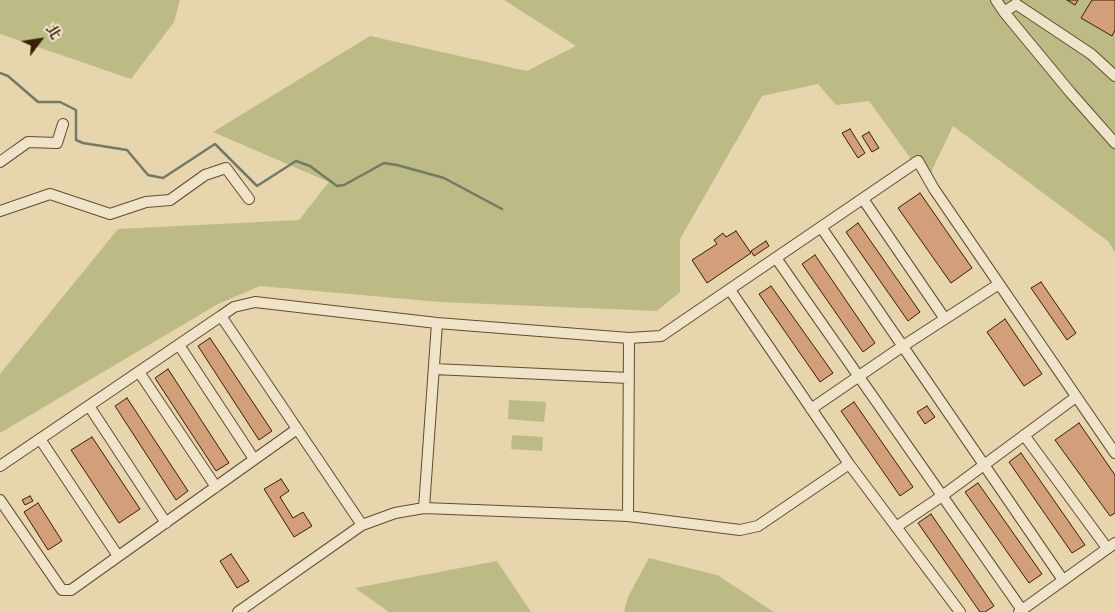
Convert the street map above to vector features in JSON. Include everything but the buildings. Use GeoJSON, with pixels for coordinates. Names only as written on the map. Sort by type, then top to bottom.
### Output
{"type":"FeatureCollection","features":[{"type":"Feature","properties":{"kind":"street"},"geometry":{"type":"LineString","coordinates":[[996,0],[1070,92],[1115,144]]}},
{"type":"Feature","properties":{"kind":"street"},"geometry":{"type":"LineString","coordinates":[[1004,12],[1016,4],[1090,54],[1115,76]]}},
{"type":"Feature","properties":{"kind":"street"},"geometry":{"type":"LineString","coordinates":[[0,162],[28,142],[56,143],[63,124]]}},
{"type":"Feature","properties":{"kind":"street"},"geometry":{"type":"LineString","coordinates":[[0,466],[234,306],[255,302],[438,323],[629,338],[661,336],[918,161],[934,189],[1115,453]]}},
{"type":"Feature","properties":{"kind":"street"},"geometry":{"type":"LineString","coordinates":[[0,212],[50,194],[110,214],[146,202],[170,200],[205,175],[226,168],[249,199]]}},
{"type":"Feature","properties":{"kind":"street"},"geometry":{"type":"LineString","coordinates":[[863,199],[945,319]]}},
{"type":"Feature","properties":{"kind":"street"},"geometry":{"type":"LineString","coordinates":[[821,228],[1063,580]]}},
{"type":"Feature","properties":{"kind":"street"},"geometry":{"type":"LineString","coordinates":[[776,258],[1020,611],[1111,546],[1024,435]]}},
{"type":"Feature","properties":{"kind":"street"},"geometry":{"type":"LineString","coordinates":[[811,409],[903,346],[999,284]]}},
{"type":"Feature","properties":{"kind":"street"},"geometry":{"type":"LineString","coordinates":[[730,290],[849,464],[960,612]]}},
{"type":"Feature","properties":{"kind":"street"},"geometry":{"type":"LineString","coordinates":[[221,316],[362,526]]}},
{"type":"Feature","properties":{"kind":"street"},"geometry":{"type":"LineString","coordinates":[[424,508],[438,323]]}},
{"type":"Feature","properties":{"kind":"street"},"geometry":{"type":"LineString","coordinates":[[628,516],[629,338]]}},
{"type":"Feature","properties":{"kind":"street"},"geometry":{"type":"LineString","coordinates":[[179,345],[254,459]]}},
{"type":"Feature","properties":{"kind":"street"},"geometry":{"type":"LineString","coordinates":[[434,369],[629,378]]}},
{"type":"Feature","properties":{"kind":"street"},"geometry":{"type":"LineString","coordinates":[[139,372],[216,487]]}},
{"type":"Feature","properties":{"kind":"street"},"geometry":{"type":"LineString","coordinates":[[896,526],[985,465],[1076,396]]}},
{"type":"Feature","properties":{"kind":"street"},"geometry":{"type":"LineString","coordinates":[[89,406],[166,523]]}},
{"type":"Feature","properties":{"kind":"street"},"geometry":{"type":"LineString","coordinates":[[0,500],[62,590],[71,590],[297,429]]}},
{"type":"Feature","properties":{"kind":"street"},"geometry":{"type":"LineString","coordinates":[[40,438],[118,556]]}},
{"type":"Feature","properties":{"kind":"street"},"geometry":{"type":"LineString","coordinates":[[238,612],[362,526],[395,513],[424,508],[628,516],[740,530],[758,526],[849,464]]}},
{"type":"Feature","properties":{"kind":"shaded area"},"geometry":{"type":"Polygon","coordinates":[[[0,0],[180,0],[174,22],[131,79],[0,34],[0,0]]]}},
{"type":"Feature","properties":{"kind":"shaded area"},"geometry":{"type":"Polygon","coordinates":[[[504,0],[1115,0],[1115,253],[1109,242],[953,126],[927,181],[869,101],[836,105],[818,84],[762,96],[680,239],[680,292],[657,311],[440,302],[260,286],[218,304],[0,433],[0,374],[118,229],[299,220],[329,182],[213,132],[370,36],[527,71],[576,46],[504,0]]]}},
{"type":"Feature","properties":{"kind":"shaded area"},"geometry":{"type":"Polygon","coordinates":[[[509,400],[546,402],[544,422],[508,419],[509,400]]]}},
{"type":"Feature","properties":{"kind":"shaded area"},"geometry":{"type":"Polygon","coordinates":[[[512,435],[543,437],[542,451],[511,449],[512,435]]]}},
{"type":"Feature","properties":{"kind":"shaded area"},"geometry":{"type":"Polygon","coordinates":[[[649,558],[717,575],[774,612],[624,612],[628,597],[649,558]]]}},
{"type":"Feature","properties":{"kind":"shaded area"},"geometry":{"type":"Polygon","coordinates":[[[497,561],[531,612],[389,612],[355,588],[497,561]]]}},
{"type":"Feature","properties":{"kind":"waterway"},"geometry":{"type":"LineString","coordinates":[[0,73],[8,76],[38,102],[60,102],[76,110],[76,140],[83,143],[127,150],[148,175],[163,178],[215,144],[257,186],[296,161],[310,166],[337,186],[344,185],[384,163],[444,178],[502,209]]}}]}
